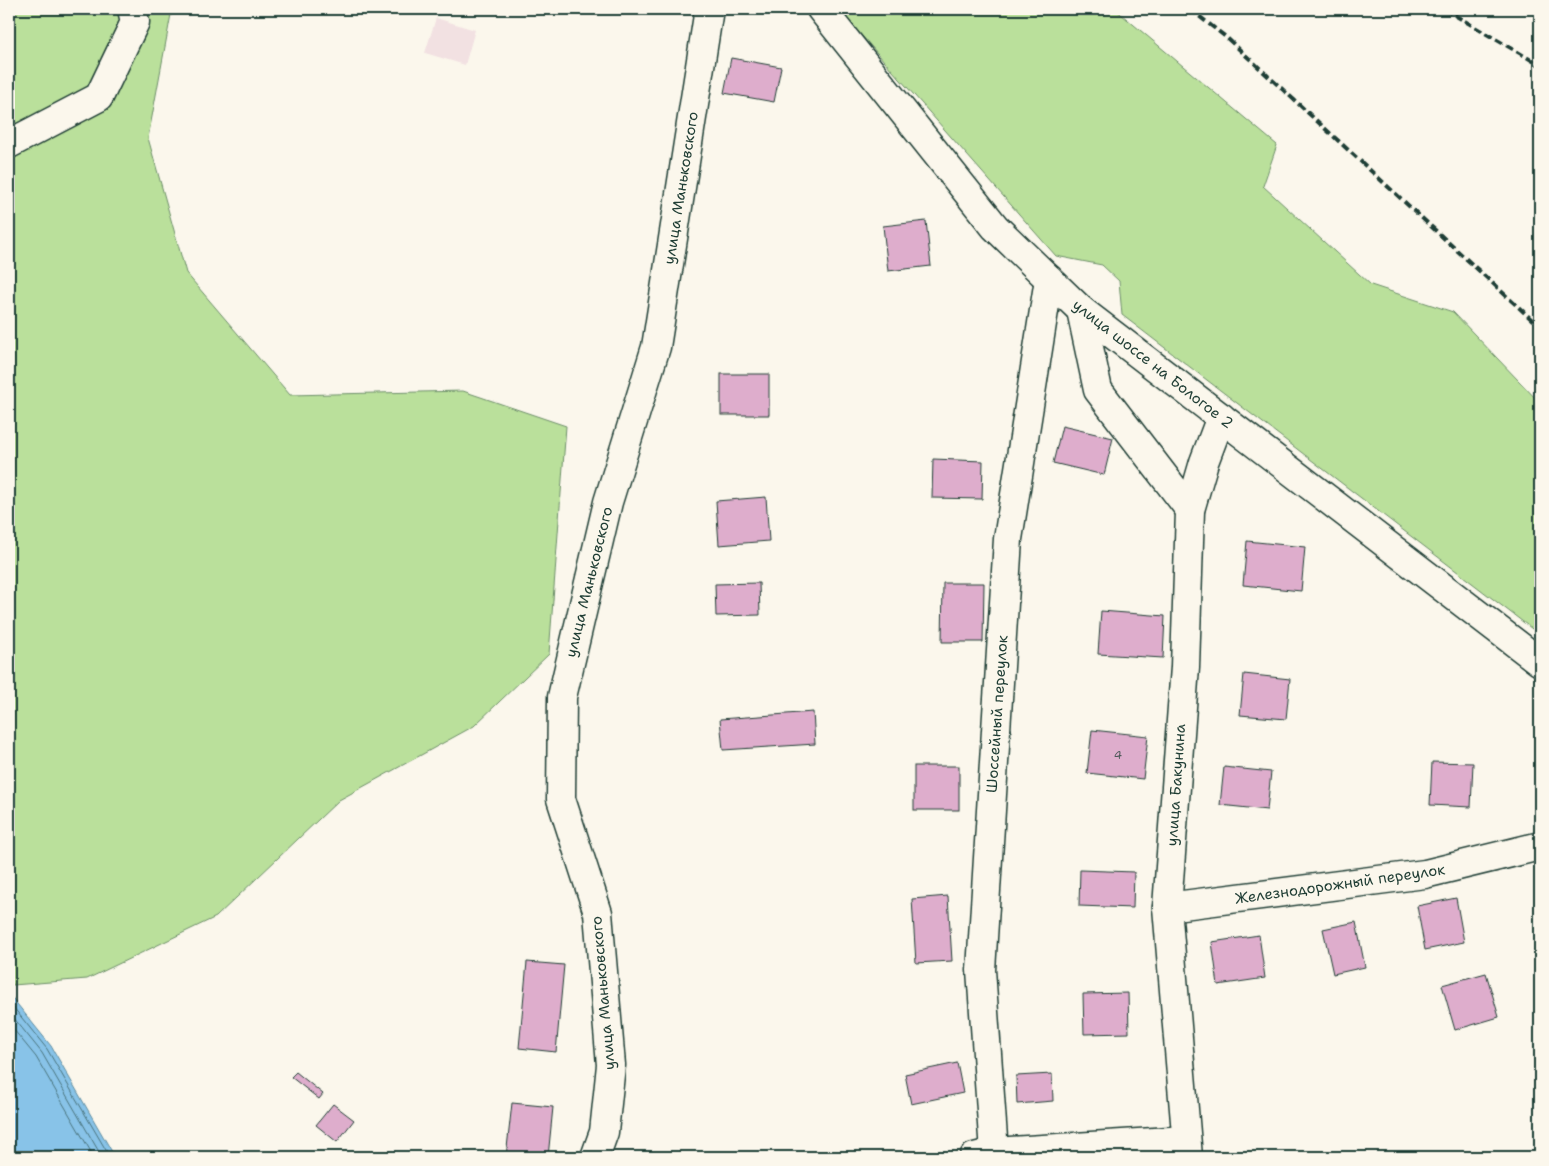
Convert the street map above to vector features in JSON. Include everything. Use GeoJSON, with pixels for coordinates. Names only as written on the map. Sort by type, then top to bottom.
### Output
{"type":"FeatureCollection","features":[{"type":"Feature","properties":{"kind":"street"},"geometry":{"type":"LineString","coordinates":[[9,144],[99,98],[135,22],[132,9]]}},
{"type":"Feature","properties":{"kind":"street","name":"улица Маньковского"},"geometry":{"type":"LineString","coordinates":[[595,1157],[604,1132],[611,1065],[598,913],[561,799],[562,697],[608,502],[656,347],[709,9]]}},
{"type":"Feature","properties":{"kind":"street","name":"улица шоссе на Бологое 2"},"geometry":{"type":"LineString","coordinates":[[821,9],[995,227],[1081,310],[1540,662]]}},
{"type":"Feature","properties":{"kind":"street","name":"Шоссейный переулок"},"geometry":{"type":"LineString","coordinates":[[984,1154],[981,970],[1008,539],[1049,279]]}},
{"type":"Feature","properties":{"kind":"street"},"geometry":{"type":"LineString","coordinates":[[1081,310],[1098,390],[1190,510]]}},
{"type":"Feature","properties":{"kind":"street","name":"улица Бакунина"},"geometry":{"type":"LineString","coordinates":[[1187,1148],[1168,908],[1185,667],[1190,510],[1204,462],[1221,417]]}},
{"type":"Feature","properties":{"kind":"street","name":"Железнодорожный переулок"},"geometry":{"type":"LineString","coordinates":[[1168,908],[1425,874],[1540,846]]}},
{"type":"Feature","properties":{"kind":"street"},"geometry":{"type":"LineString","coordinates":[[984,1154],[1187,1148]]}},
{"type":"Feature","properties":{"kind":"shaded area"},"geometry":{"type":"Polygon","coordinates":[[[436,18],[475,30],[465,65],[425,53],[436,18]]]}},
{"type":"Feature","properties":{"kind":"green space"},"geometry":{"type":"Polygon","coordinates":[[[9,9],[172,9],[148,138],[186,273],[290,395],[463,391],[566,426],[549,654],[474,726],[339,800],[216,917],[87,979],[13,985],[9,980],[9,9]]]}},
{"type":"Feature","properties":{"kind":"green space"},"geometry":{"type":"Polygon","coordinates":[[[840,9],[928,9],[932,12],[949,9],[1115,9],[1277,145],[1263,186],[1371,285],[1453,312],[1540,403],[1540,635],[1122,315],[1119,281],[1102,265],[1056,256],[840,9]]]}},
{"type":"Feature","properties":{"kind":"water"},"geometry":{"type":"Polygon","coordinates":[[[9,994],[51,1046],[115,1157],[9,1157],[9,994]]]}},
{"type":"Feature","properties":{"kind":"building"},"geometry":{"type":"Polygon","coordinates":[[[731,58],[781,67],[774,102],[724,93],[731,58]]]}},
{"type":"Feature","properties":{"kind":"building"},"geometry":{"type":"Polygon","coordinates":[[[926,221],[931,266],[888,271],[883,226],[926,221]]]}},
{"type":"Feature","properties":{"kind":"building"},"geometry":{"type":"Polygon","coordinates":[[[721,374],[769,374],[769,415],[721,415],[721,374]]]}},
{"type":"Feature","properties":{"kind":"building"},"geometry":{"type":"Polygon","coordinates":[[[1062,426],[1113,438],[1104,475],[1053,463],[1062,426]]]}},
{"type":"Feature","properties":{"kind":"building"},"geometry":{"type":"Polygon","coordinates":[[[933,459],[983,461],[982,499],[932,498],[933,459]]]}},
{"type":"Feature","properties":{"kind":"building"},"geometry":{"type":"Polygon","coordinates":[[[766,497],[769,541],[719,545],[716,501],[766,497]]]}},
{"type":"Feature","properties":{"kind":"building"},"geometry":{"type":"Polygon","coordinates":[[[1247,541],[1305,547],[1301,591],[1243,585],[1247,541]]]}},
{"type":"Feature","properties":{"kind":"building"},"geometry":{"type":"Polygon","coordinates":[[[759,583],[760,615],[716,616],[715,584],[759,583]]]}},
{"type":"Feature","properties":{"kind":"building"},"geometry":{"type":"Polygon","coordinates":[[[943,583],[984,583],[983,642],[942,642],[943,583]]]}},
{"type":"Feature","properties":{"kind":"building"},"geometry":{"type":"Polygon","coordinates":[[[1101,611],[1165,616],[1163,658],[1098,654],[1101,611]]]}},
{"type":"Feature","properties":{"kind":"building"},"geometry":{"type":"Polygon","coordinates":[[[1244,674],[1290,679],[1286,719],[1240,715],[1244,674]]]}},
{"type":"Feature","properties":{"kind":"building"},"geometry":{"type":"Polygon","coordinates":[[[813,712],[815,744],[723,750],[720,719],[813,712]]]}},
{"type":"Feature","properties":{"kind":"building"},"geometry":{"type":"Polygon","coordinates":[[[1092,730],[1148,736],[1143,779],[1087,773],[1092,730]]]}},
{"type":"Feature","properties":{"kind":"building"},"geometry":{"type":"Polygon","coordinates":[[[1432,762],[1473,763],[1471,807],[1430,805],[1432,762]]]}},
{"type":"Feature","properties":{"kind":"building"},"geometry":{"type":"Polygon","coordinates":[[[914,766],[959,766],[959,810],[914,810],[914,766]]]}},
{"type":"Feature","properties":{"kind":"building"},"geometry":{"type":"Polygon","coordinates":[[[1224,767],[1271,772],[1267,810],[1220,805],[1224,767]]]}},
{"type":"Feature","properties":{"kind":"building"},"geometry":{"type":"Polygon","coordinates":[[[1080,870],[1134,872],[1133,908],[1079,906],[1080,870]]]}},
{"type":"Feature","properties":{"kind":"building"},"geometry":{"type":"Polygon","coordinates":[[[948,896],[952,961],[916,963],[912,899],[948,896]]]}},
{"type":"Feature","properties":{"kind":"building"},"geometry":{"type":"Polygon","coordinates":[[[1456,898],[1464,942],[1425,950],[1417,906],[1456,898]]]}},
{"type":"Feature","properties":{"kind":"building"},"geometry":{"type":"Polygon","coordinates":[[[1356,922],[1365,967],[1333,974],[1323,929],[1356,922]]]}},
{"type":"Feature","properties":{"kind":"building"},"geometry":{"type":"Polygon","coordinates":[[[1259,935],[1265,978],[1218,985],[1212,942],[1259,935]]]}},
{"type":"Feature","properties":{"kind":"building"},"geometry":{"type":"Polygon","coordinates":[[[527,962],[564,965],[556,1052],[519,1048],[527,962]]]}},
{"type":"Feature","properties":{"kind":"building"},"geometry":{"type":"Polygon","coordinates":[[[1486,973],[1499,1017],[1455,1030],[1442,985],[1486,973]]]}},
{"type":"Feature","properties":{"kind":"building"},"geometry":{"type":"Polygon","coordinates":[[[1128,993],[1129,1033],[1084,1034],[1083,994],[1128,993]]]}},
{"type":"Feature","properties":{"kind":"building"},"geometry":{"type":"Polygon","coordinates":[[[957,1063],[963,1093],[911,1104],[905,1074],[957,1063]]]}},
{"type":"Feature","properties":{"kind":"building"},"geometry":{"type":"Polygon","coordinates":[[[296,1072],[323,1094],[319,1099],[291,1077],[296,1072]]]}},
{"type":"Feature","properties":{"kind":"building"},"geometry":{"type":"Polygon","coordinates":[[[1052,1074],[1053,1101],[1017,1104],[1016,1076],[1052,1074]]]}},
{"type":"Feature","properties":{"kind":"building"},"geometry":{"type":"Polygon","coordinates":[[[512,1103],[553,1107],[548,1157],[506,1157],[512,1103]]]}},
{"type":"Feature","properties":{"kind":"building"},"geometry":{"type":"Polygon","coordinates":[[[333,1104],[354,1120],[337,1142],[316,1125],[333,1104]]]}},
{"type":"Feature","properties":{"kind":"railway"},"geometry":{"type":"LineString","coordinates":[[1190,9],[1227,38],[1540,327]]}},
{"type":"Feature","properties":{"kind":"railway"},"geometry":{"type":"LineString","coordinates":[[1444,9],[1540,65]]}}]}
